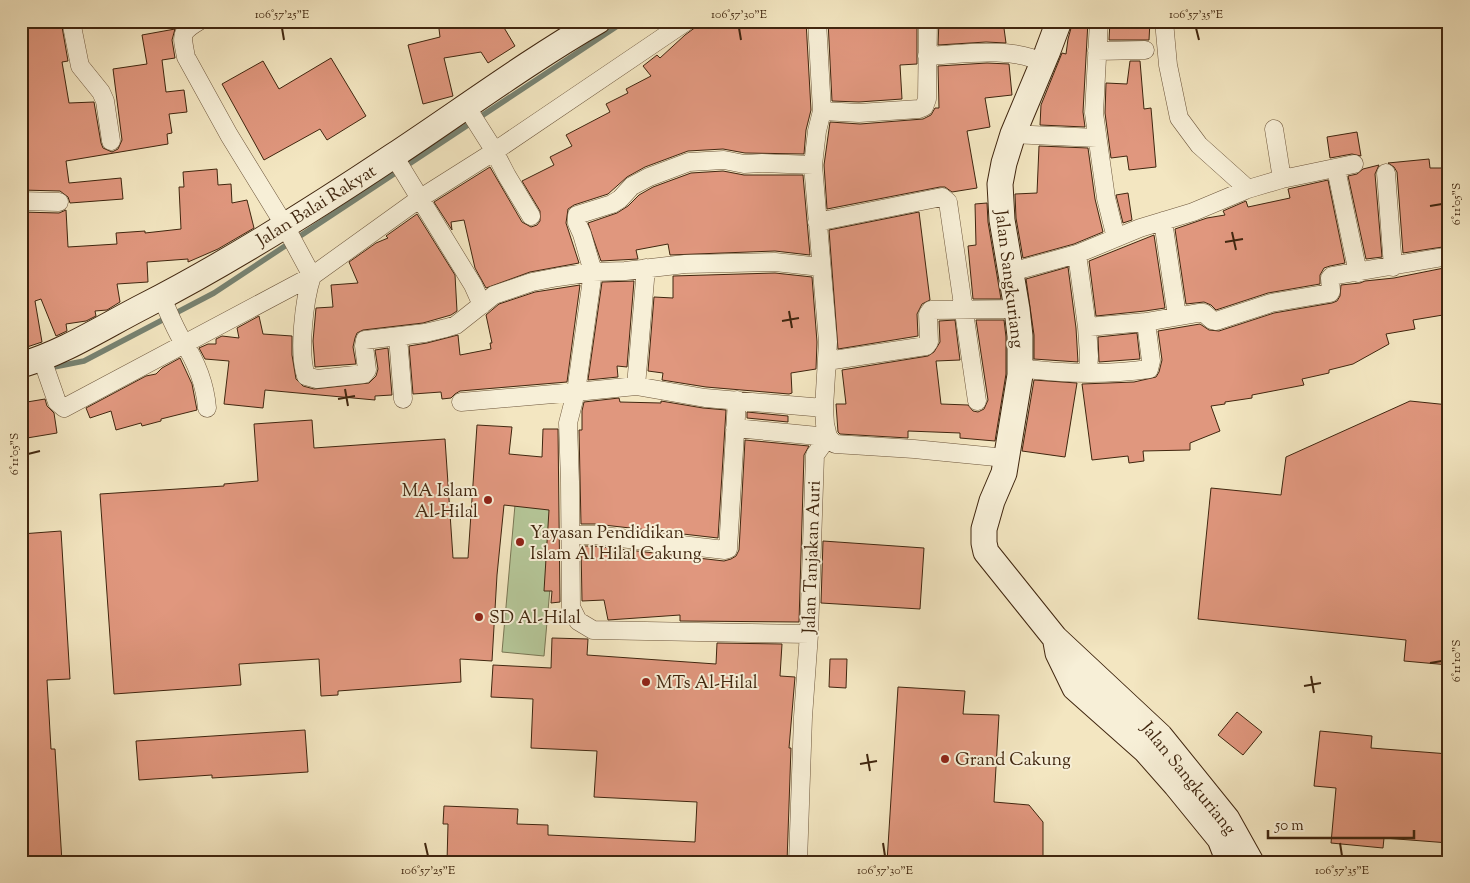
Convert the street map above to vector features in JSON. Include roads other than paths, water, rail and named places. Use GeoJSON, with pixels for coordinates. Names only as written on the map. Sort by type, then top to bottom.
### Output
{"type":"FeatureCollection","features":[{"type":"Feature","properties":{"kind":"street"},"geometry":{"type":"LineString","coordinates":[[71,21],[80,66],[101,92],[105,101],[111,141]]}},
{"type":"Feature","properties":{"kind":"street"},"geometry":{"type":"LineString","coordinates":[[199,21],[185,30],[183,34],[186,57],[229,135],[288,231],[309,270],[303,337],[306,376],[317,380],[364,374],[367,370],[364,346],[366,340],[438,330],[456,325],[494,295],[532,282],[593,272],[626,272],[685,264],[775,262],[821,267]]}},
{"type":"Feature","properties":{"kind":"street","name":"Jalan Balai Rakyat"},"geometry":{"type":"LineString","coordinates":[[36,363],[165,304],[288,231],[397,162],[598,21]]}},
{"type":"Feature","properties":{"kind":"street"},"geometry":{"type":"LineString","coordinates":[[36,363],[57,402],[64,408],[150,363],[183,341],[309,270],[418,195],[493,149],[666,28],[687,21]]}},
{"type":"Feature","properties":{"kind":"street"},"geometry":{"type":"LineString","coordinates":[[817,21],[822,111],[817,131],[814,165],[817,222],[828,342],[824,408],[828,437],[835,444],[1006,458]]}},
{"type":"Feature","properties":{"kind":"street"},"geometry":{"type":"LineString","coordinates":[[822,111],[859,112],[919,109],[924,107],[927,99],[928,21]]}},
{"type":"Feature","properties":{"kind":"street","name":"Jalan Sangkuriang"},"geometry":{"type":"LineString","coordinates":[[1059,21],[1013,134],[1000,184],[1002,220],[1020,336],[1020,375],[1004,473],[992,501],[984,529],[984,543],[986,552],[1055,638],[1058,653],[1075,688],[1146,751],[1220,838],[1244,861]]}},
{"type":"Feature","properties":{"kind":"street"},"geometry":{"type":"LineString","coordinates":[[1100,21],[1093,104],[1106,198],[1116,238]]}},
{"type":"Feature","properties":{"kind":"street"},"geometry":{"type":"LineString","coordinates":[[1164,21],[1168,66],[1179,118],[1199,145],[1248,189]]}},
{"type":"Feature","properties":{"kind":"street"},"geometry":{"type":"LineString","coordinates":[[1097,51],[1145,50]]}},
{"type":"Feature","properties":{"kind":"street"},"geometry":{"type":"LineString","coordinates":[[927,56],[991,53],[1017,54],[1043,63]]}},
{"type":"Feature","properties":{"kind":"street"},"geometry":{"type":"LineString","coordinates":[[470,112],[531,216]]}},
{"type":"Feature","properties":{"kind":"street"},"geometry":{"type":"LineString","coordinates":[[1274,129],[1282,179]]}},
{"type":"Feature","properties":{"kind":"street"},"geometry":{"type":"LineString","coordinates":[[1013,134],[1097,138]]}},
{"type":"Feature","properties":{"kind":"street"},"geometry":{"type":"LineString","coordinates":[[809,634],[593,630],[578,621],[571,607],[568,423],[576,392],[593,272],[577,223],[577,216],[612,204],[620,199],[632,186],[649,176],[689,162],[724,160],[744,164],[814,165]]}},
{"type":"Feature","properties":{"kind":"street"},"geometry":{"type":"LineString","coordinates":[[397,162],[473,285],[482,305]]}},
{"type":"Feature","properties":{"kind":"street"},"geometry":{"type":"LineString","coordinates":[[1011,272],[1076,254],[1140,228],[1192,212],[1248,189],[1282,179],[1354,164]]}},
{"type":"Feature","properties":{"kind":"street"},"geometry":{"type":"LineString","coordinates":[[1336,169],[1358,272]]}},
{"type":"Feature","properties":{"kind":"street"},"geometry":{"type":"LineString","coordinates":[[1386,173],[1393,267]]}},
{"type":"Feature","properties":{"kind":"street"},"geometry":{"type":"LineString","coordinates":[[817,222],[945,198],[948,202],[977,401]]}},
{"type":"Feature","properties":{"kind":"street"},"geometry":{"type":"LineString","coordinates":[[21,201],[59,202]]}},
{"type":"Feature","properties":{"kind":"street"},"geometry":{"type":"LineString","coordinates":[[1163,221],[1177,316]]}},
{"type":"Feature","properties":{"kind":"street"},"geometry":{"type":"LineString","coordinates":[[1076,254],[1087,327],[1088,373]]}},
{"type":"Feature","properties":{"kind":"street"},"geometry":{"type":"LineString","coordinates":[[1087,327],[1146,322],[1204,313],[1216,321],[1271,303],[1330,293],[1332,291],[1330,277],[1449,256]]}},
{"type":"Feature","properties":{"kind":"street"},"geometry":{"type":"LineString","coordinates":[[636,386],[646,268]]}},
{"type":"Feature","properties":{"kind":"street"},"geometry":{"type":"LineString","coordinates":[[165,304],[197,366],[206,396],[207,408]]}},
{"type":"Feature","properties":{"kind":"street"},"geometry":{"type":"LineString","coordinates":[[827,361],[926,346],[929,342],[928,314],[931,310],[1017,309]]}},
{"type":"Feature","properties":{"kind":"street"},"geometry":{"type":"LineString","coordinates":[[1020,368],[1088,373],[1149,369],[1151,362],[1146,322]]}},
{"type":"Feature","properties":{"kind":"street"},"geometry":{"type":"LineString","coordinates":[[398,336],[403,399]]}},
{"type":"Feature","properties":{"kind":"street"},"geometry":{"type":"LineString","coordinates":[[461,402],[636,386],[705,398],[824,408]]}},
{"type":"Feature","properties":{"kind":"street"},"geometry":{"type":"LineString","coordinates":[[571,535],[594,535],[727,550],[729,548],[737,400]]}},
{"type":"Feature","properties":{"kind":"street"},"geometry":{"type":"LineString","coordinates":[[736,428],[828,437]]}},
{"type":"Feature","properties":{"kind":"street","name":"Jalan Tanjakan Auri"},"geometry":{"type":"LineString","coordinates":[[798,862],[815,455],[828,437]]}},
{"type":"Feature","properties":{"kind":"waterway"},"geometry":{"type":"LineString","coordinates":[[49,368],[84,361],[214,293],[625,21]]}},
{"type":"Feature","properties":{"kind":"place","name":"MA Islam Al-Hilal"},"geometry":{"type":"Point","coordinates":[488,500]}},
{"type":"Feature","properties":{"kind":"place","name":"Yayasan Pendidikan Islam Al Hilal Cakung"},"geometry":{"type":"Point","coordinates":[520,542]}},
{"type":"Feature","properties":{"kind":"place","name":"SD Al-Hilal"},"geometry":{"type":"Point","coordinates":[479,617]}},
{"type":"Feature","properties":{"kind":"place","name":"MTs Al-Hilal"},"geometry":{"type":"Point","coordinates":[646,682]}},
{"type":"Feature","properties":{"kind":"place","name":"Grand Cakung"},"geometry":{"type":"Point","coordinates":[945,759]}}]}
